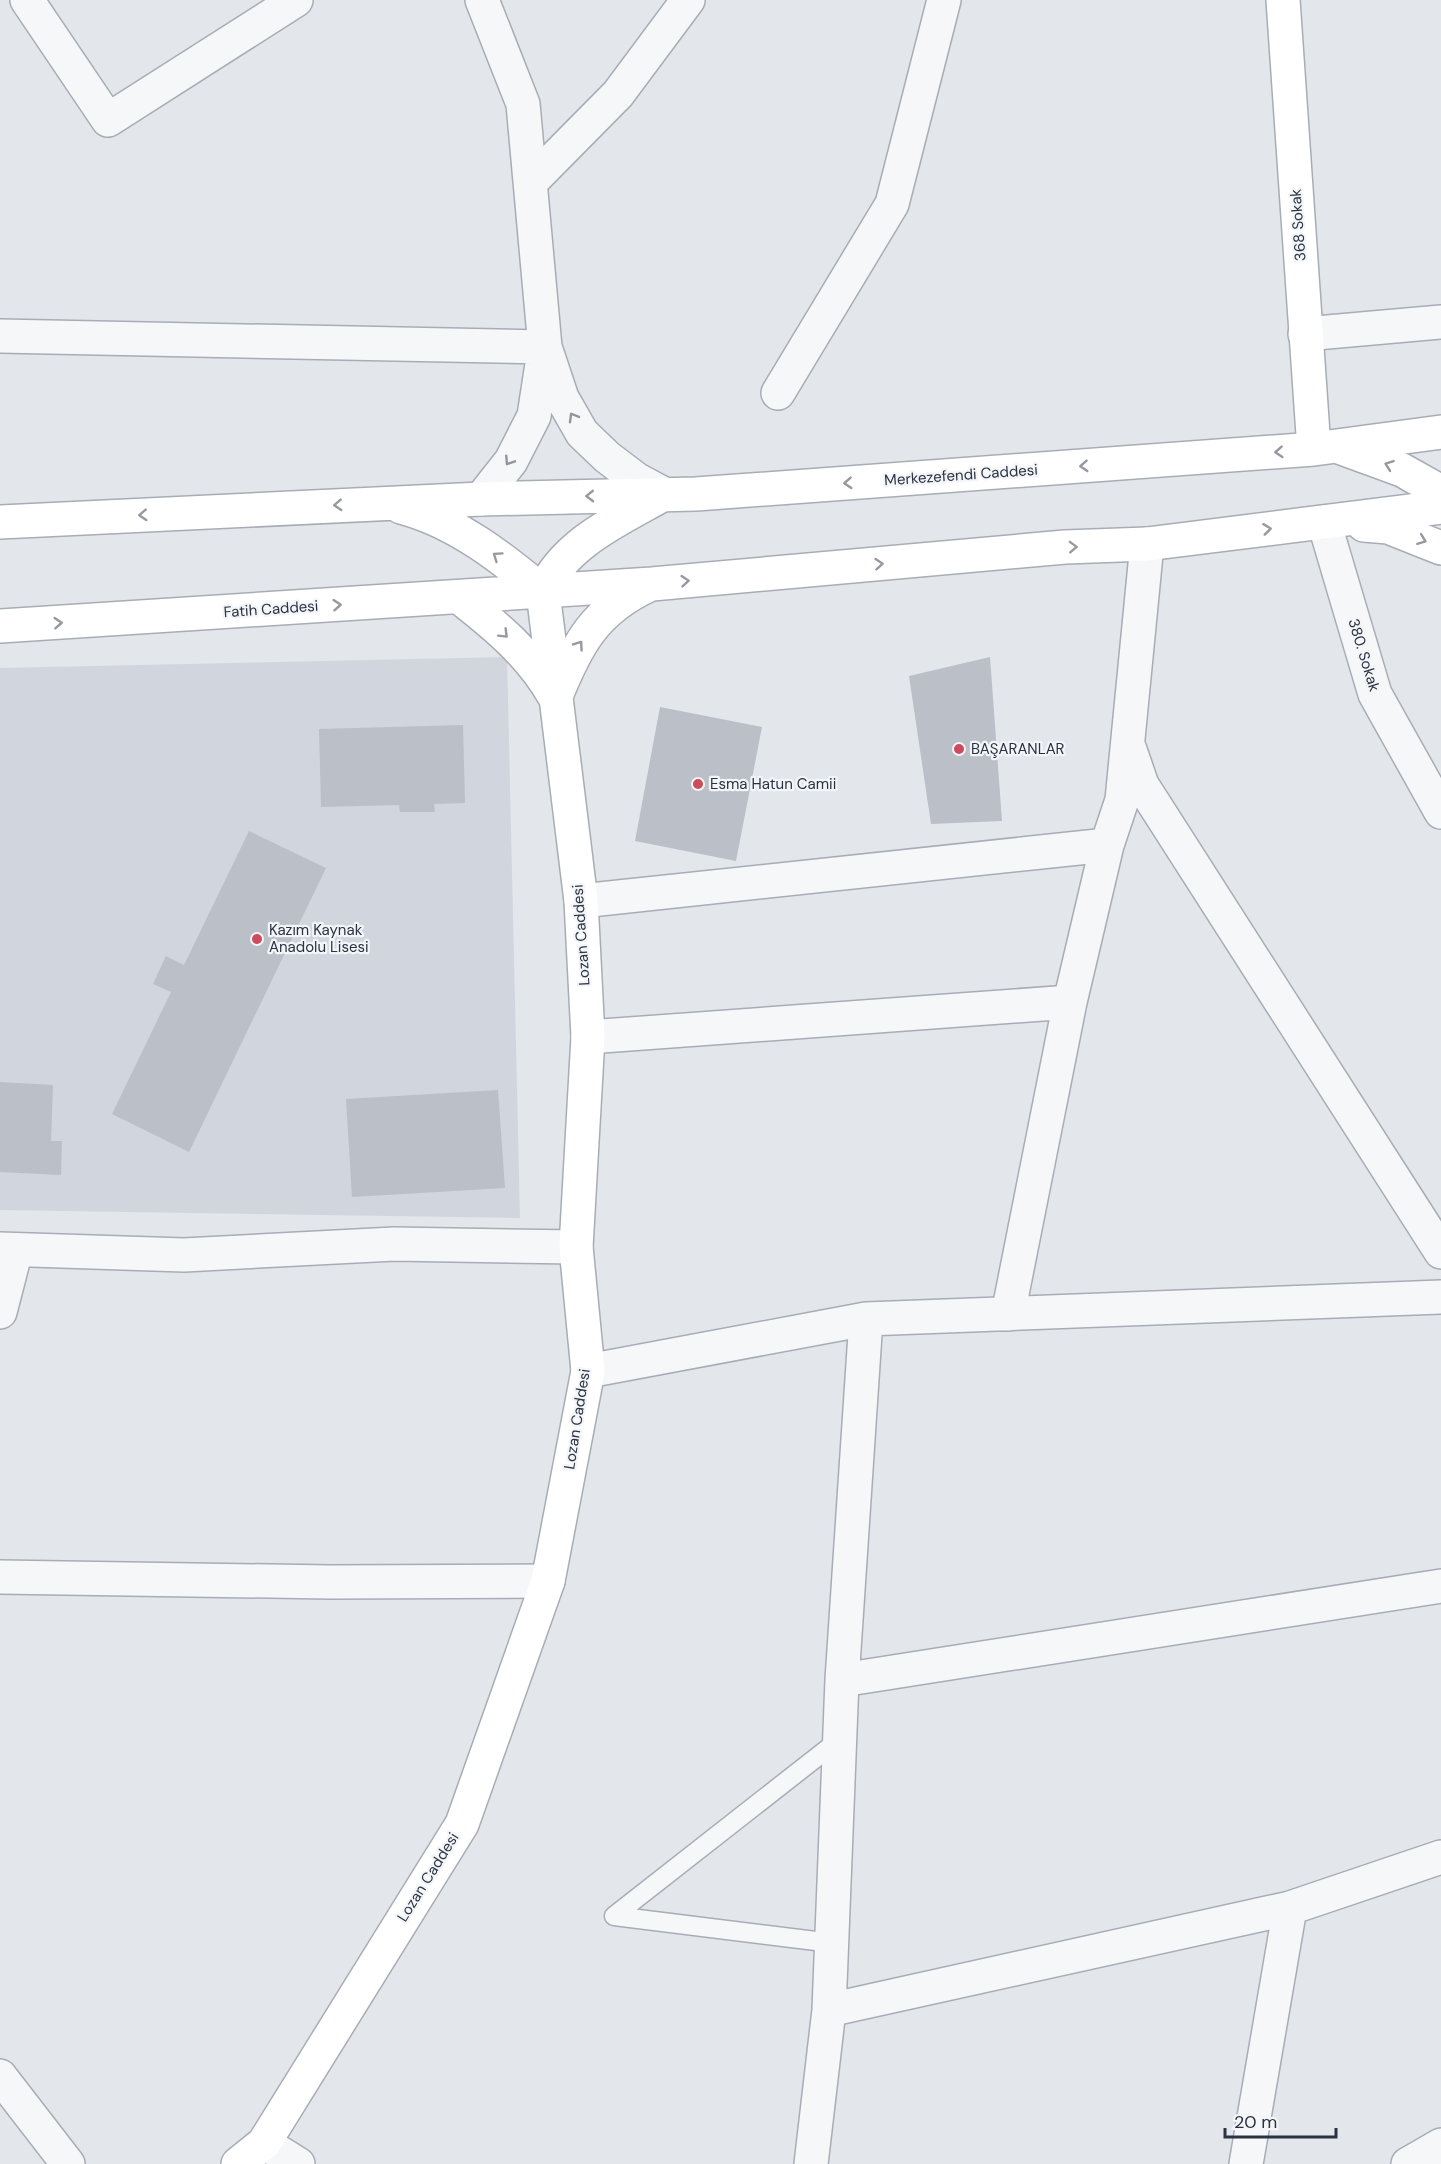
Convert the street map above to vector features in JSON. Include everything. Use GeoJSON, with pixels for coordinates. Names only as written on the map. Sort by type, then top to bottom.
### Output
{"type":"FeatureCollection","features":[{"type":"Feature","properties":{"kind":"main road","name":"368 Sokak"},"geometry":{"type":"LineString","coordinates":[[1283,0],[1305,334],[1324,448]]}},
{"type":"Feature","properties":{"kind":"main road","name":"Merkezefendi Caddesi"},"geometry":{"type":"LineString","coordinates":[[481,499],[664,494],[1324,448],[1441,432]]}},
{"type":"Feature","properties":{"kind":"main road"},"geometry":{"type":"LineString","coordinates":[[1324,448],[1402,470],[1441,492]]}},
{"type":"Feature","properties":{"kind":"main road"},"geometry":{"type":"LineString","coordinates":[[543,592],[550,575],[573,552],[604,528],[664,494]]}},
{"type":"Feature","properties":{"kind":"main road"},"geometry":{"type":"LineString","coordinates":[[0,522],[481,499]]}},
{"type":"Feature","properties":{"kind":"main road"},"geometry":{"type":"LineString","coordinates":[[385,503],[439,521],[477,542],[543,592],[1065,547],[1147,544],[1441,507]]}},
{"type":"Feature","properties":{"kind":"main road"},"geometry":{"type":"LineString","coordinates":[[1324,522],[1388,527],[1441,548]]}},
{"type":"Feature","properties":{"kind":"main road"},"geometry":{"type":"LineString","coordinates":[[555,698],[573,652],[588,633],[630,594],[652,584]]}},
{"type":"Feature","properties":{"kind":"main road","name":"Fatih Caddesi"},"geometry":{"type":"LineString","coordinates":[[0,626],[543,592]]}},
{"type":"Feature","properties":{"kind":"main road","name":"Lozan Caddesi"},"geometry":{"type":"LineString","coordinates":[[238,2164],[264,2143],[462,1824],[548,1581],[588,1371],[576,1247],[588,1037],[580,901],[543,592]]}},
{"type":"Feature","properties":{"kind":"main road"},"geometry":{"type":"LineString","coordinates":[[459,597],[494,624],[524,654],[555,698]]}},
{"type":"Feature","properties":{"kind":"street"},"geometry":{"type":"LineString","coordinates":[[27,0],[108,120],[296,0]]}},
{"type":"Feature","properties":{"kind":"street"},"geometry":{"type":"LineString","coordinates":[[482,0],[489,12],[523,104],[545,347],[562,398],[582,433],[636,479],[664,494]]}},
{"type":"Feature","properties":{"kind":"street"},"geometry":{"type":"LineString","coordinates":[[531,182],[618,94],[688,0]]}},
{"type":"Feature","properties":{"kind":"street"},"geometry":{"type":"LineString","coordinates":[[778,393],[892,204],[944,0]]}},
{"type":"Feature","properties":{"kind":"street"},"geometry":{"type":"LineString","coordinates":[[1305,334],[1441,322]]}},
{"type":"Feature","properties":{"kind":"street"},"geometry":{"type":"LineString","coordinates":[[0,336],[545,347]]}},
{"type":"Feature","properties":{"kind":"street"},"geometry":{"type":"LineString","coordinates":[[481,499],[511,461],[534,416],[545,347]]}},
{"type":"Feature","properties":{"kind":"street","name":"380. Sokak"},"geometry":{"type":"LineString","coordinates":[[1324,522],[1375,694],[1441,812]]}},
{"type":"Feature","properties":{"kind":"street"},"geometry":{"type":"LineString","coordinates":[[1008,1314],[1071,1002],[1107,845],[1122,800],[1147,544]]}},
{"type":"Feature","properties":{"kind":"street"},"geometry":{"type":"LineString","coordinates":[[1128,743],[1142,785],[1441,1252]]}},
{"type":"Feature","properties":{"kind":"street"},"geometry":{"type":"LineString","coordinates":[[580,901],[1107,845]]}},
{"type":"Feature","properties":{"kind":"street"},"geometry":{"type":"LineString","coordinates":[[588,1037],[1071,1002]]}},
{"type":"Feature","properties":{"kind":"street"},"geometry":{"type":"LineString","coordinates":[[0,1312],[8,1249],[184,1255],[394,1244],[576,1247]]}},
{"type":"Feature","properties":{"kind":"street"},"geometry":{"type":"LineString","coordinates":[[588,1371],[866,1319],[1441,1297]]}},
{"type":"Feature","properties":{"kind":"street"},"geometry":{"type":"LineString","coordinates":[[812,2164],[829,2010],[842,1680],[866,1319]]}},
{"type":"Feature","properties":{"kind":"street"},"geometry":{"type":"LineString","coordinates":[[0,1578],[330,1582],[548,1581]]}},
{"type":"Feature","properties":{"kind":"street"},"geometry":{"type":"LineString","coordinates":[[842,1680],[1441,1586]]}},
{"type":"Feature","properties":{"kind":"street"},"geometry":{"type":"LineString","coordinates":[[829,2010],[1290,1908],[1441,1857]]}},
{"type":"Feature","properties":{"kind":"street"},"geometry":{"type":"LineString","coordinates":[[1246,2164],[1290,1908]]}},
{"type":"Feature","properties":{"kind":"street"},"geometry":{"type":"LineString","coordinates":[[0,2076],[68,2164]]}},
{"type":"Feature","properties":{"kind":"street"},"geometry":{"type":"LineString","coordinates":[[264,2143],[298,2164]]}},
{"type":"Feature","properties":{"kind":"street"},"geometry":{"type":"LineString","coordinates":[[1408,2164],[1441,2145]]}},
{"type":"Feature","properties":{"kind":"lane"},"geometry":{"type":"LineString","coordinates":[[832,1943],[614,1916],[840,1739]]}},
{"type":"Feature","properties":{"kind":"shaded area","name":"Kazım Kaynak Anadolu Lisesi"},"geometry":{"type":"Polygon","coordinates":[[[507,657],[520,1218],[0,1210],[0,668],[507,657]]]}},
{"type":"Feature","properties":{"kind":"building","name":"BAŞARANLAR"},"geometry":{"type":"Polygon","coordinates":[[[990,657],[1002,821],[931,824],[909,676],[990,657]]]}},
{"type":"Feature","properties":{"kind":"building","name":"Esma Hatun Camii"},"geometry":{"type":"Polygon","coordinates":[[[660,707],[762,727],[736,861],[635,841],[660,707]]]}},
{"type":"Feature","properties":{"kind":"building"},"geometry":{"type":"Polygon","coordinates":[[[463,725],[465,803],[434,804],[435,812],[400,812],[399,805],[321,807],[319,729],[463,725]]]}},
{"type":"Feature","properties":{"kind":"building"},"geometry":{"type":"Polygon","coordinates":[[[249,831],[326,868],[189,1152],[112,1114],[171,992],[153,984],[166,956],[184,965],[249,831]]]}},
{"type":"Feature","properties":{"kind":"building"},"geometry":{"type":"Polygon","coordinates":[[[0,1082],[53,1085],[51,1141],[62,1141],[61,1175],[0,1172],[0,1082]]]}},
{"type":"Feature","properties":{"kind":"building"},"geometry":{"type":"Polygon","coordinates":[[[498,1090],[505,1188],[352,1197],[346,1099],[498,1090]]]}},
{"type":"Feature","properties":{"kind":"place","name":"BAŞARANLAR"},"geometry":{"type":"Point","coordinates":[959,749]}},
{"type":"Feature","properties":{"kind":"place","name":"Esma Hatun Camii"},"geometry":{"type":"Point","coordinates":[698,784]}},
{"type":"Feature","properties":{"kind":"place","name":"Kazım Kaynak Anadolu Lisesi"},"geometry":{"type":"Point","coordinates":[257,939]}}]}
